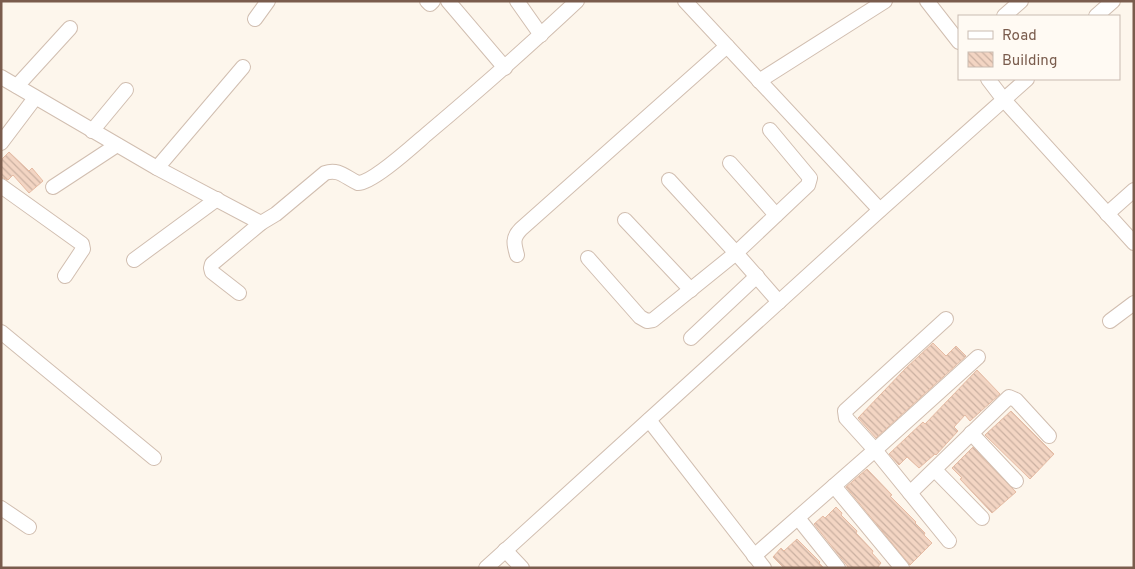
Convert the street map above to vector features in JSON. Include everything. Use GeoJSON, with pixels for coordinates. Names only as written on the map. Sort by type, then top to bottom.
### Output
{"type":"FeatureCollection","features":[{"type":"Feature","properties":{"kind":"street"},"geometry":{"type":"LineString","coordinates":[[255,19],[268,1]]}},
{"type":"Feature","properties":{"kind":"street"},"geometry":{"type":"LineString","coordinates":[[427,1],[430,4],[433,1]]}},
{"type":"Feature","properties":{"kind":"street"},"geometry":{"type":"LineString","coordinates":[[448,1],[505,68]]}},
{"type":"Feature","properties":{"kind":"street"},"geometry":{"type":"LineString","coordinates":[[517,1],[541,35]]}},
{"type":"Feature","properties":{"kind":"street"},"geometry":{"type":"LineString","coordinates":[[239,292],[212,272],[210,268],[212,264],[325,174],[336,172],[358,183],[370,179],[406,152],[505,68],[577,1]]}},
{"type":"Feature","properties":{"kind":"street"},"geometry":{"type":"LineString","coordinates":[[685,1],[721,51],[759,80],[874,216]]}},
{"type":"Feature","properties":{"kind":"street"},"geometry":{"type":"LineString","coordinates":[[759,80],[885,1]]}},
{"type":"Feature","properties":{"kind":"street"},"geometry":{"type":"LineString","coordinates":[[927,1],[958,41]]}},
{"type":"Feature","properties":{"kind":"street"},"geometry":{"type":"LineString","coordinates":[[1005,15],[1021,1]]}},
{"type":"Feature","properties":{"kind":"street"},"geometry":{"type":"LineString","coordinates":[[1097,15],[1112,1]]}},
{"type":"Feature","properties":{"kind":"street"},"geometry":{"type":"LineString","coordinates":[[17,86],[70,28]]}},
{"type":"Feature","properties":{"kind":"street"},"geometry":{"type":"LineString","coordinates":[[517,255],[513,242],[515,235],[520,229],[721,51]]}},
{"type":"Feature","properties":{"kind":"street"},"geometry":{"type":"LineString","coordinates":[[157,168],[243,67]]}},
{"type":"Feature","properties":{"kind":"street"},"geometry":{"type":"LineString","coordinates":[[1,78],[157,168],[261,224]]}},
{"type":"Feature","properties":{"kind":"street"},"geometry":{"type":"LineString","coordinates":[[988,80],[999,104],[1134,243]]}},
{"type":"Feature","properties":{"kind":"street"},"geometry":{"type":"LineString","coordinates":[[486,568],[1026,80]]}},
{"type":"Feature","properties":{"kind":"street"},"geometry":{"type":"LineString","coordinates":[[92,131],[126,90]]}},
{"type":"Feature","properties":{"kind":"street"},"geometry":{"type":"LineString","coordinates":[[1,143],[35,98]]}},
{"type":"Feature","properties":{"kind":"street"},"geometry":{"type":"LineString","coordinates":[[588,258],[640,316],[647,321],[653,320],[736,253],[808,185],[810,178],[770,130]]}},
{"type":"Feature","properties":{"kind":"street"},"geometry":{"type":"LineString","coordinates":[[53,188],[117,145]]}},
{"type":"Feature","properties":{"kind":"street"},"geometry":{"type":"LineString","coordinates":[[730,163],[776,215]]}},
{"type":"Feature","properties":{"kind":"street"},"geometry":{"type":"LineString","coordinates":[[669,180],[779,302]]}},
{"type":"Feature","properties":{"kind":"street"},"geometry":{"type":"LineString","coordinates":[[1,186],[82,244],[83,249],[65,276]]}},
{"type":"Feature","properties":{"kind":"street"},"geometry":{"type":"LineString","coordinates":[[1107,214],[1134,190]]}},
{"type":"Feature","properties":{"kind":"street"},"geometry":{"type":"LineString","coordinates":[[134,260],[217,199]]}},
{"type":"Feature","properties":{"kind":"street"},"geometry":{"type":"LineString","coordinates":[[625,220],[691,290]]}},
{"type":"Feature","properties":{"kind":"street"},"geometry":{"type":"LineString","coordinates":[[691,338],[757,276]]}},
{"type":"Feature","properties":{"kind":"street"},"geometry":{"type":"LineString","coordinates":[[1110,320],[1134,303]]}},
{"type":"Feature","properties":{"kind":"street"},"geometry":{"type":"LineString","coordinates":[[946,319],[846,408],[846,418],[875,450],[949,541]]}},
{"type":"Feature","properties":{"kind":"street"},"geometry":{"type":"LineString","coordinates":[[1,332],[154,458]]}},
{"type":"Feature","properties":{"kind":"street"},"geometry":{"type":"LineString","coordinates":[[754,556],[978,357]]}},
{"type":"Feature","properties":{"kind":"street"},"geometry":{"type":"LineString","coordinates":[[910,493],[1009,397],[1016,400],[1049,436]]}},
{"type":"Feature","properties":{"kind":"street"},"geometry":{"type":"LineString","coordinates":[[649,420],[764,568]]}},
{"type":"Feature","properties":{"kind":"street"},"geometry":{"type":"LineString","coordinates":[[971,433],[1016,481]]}},
{"type":"Feature","properties":{"kind":"street"},"geometry":{"type":"LineString","coordinates":[[935,470],[982,518]]}},
{"type":"Feature","properties":{"kind":"street"},"geometry":{"type":"LineString","coordinates":[[834,486],[902,568]]}},
{"type":"Feature","properties":{"kind":"street"},"geometry":{"type":"LineString","coordinates":[[1,508],[29,527]]}},
{"type":"Feature","properties":{"kind":"street"},"geometry":{"type":"LineString","coordinates":[[798,518],[838,568]]}},
{"type":"Feature","properties":{"kind":"street"},"geometry":{"type":"LineString","coordinates":[[505,550],[522,568]]}},
{"type":"Feature","properties":{"kind":"building"},"geometry":{"type":"Polygon","coordinates":[[[9,152],[29,171],[32,168],[43,181],[29,193],[13,175],[8,180],[1,177],[1,160],[9,152]]]}},
{"type":"Feature","properties":{"kind":"building"},"geometry":{"type":"Polygon","coordinates":[[[933,343],[946,356],[956,346],[966,356],[876,438],[858,418],[933,343]]]}},
{"type":"Feature","properties":{"kind":"building"},"geometry":{"type":"Polygon","coordinates":[[[977,370],[1000,394],[970,421],[965,415],[954,427],[958,431],[936,455],[919,468],[907,457],[899,465],[889,454],[923,422],[925,424],[977,370]]]}},
{"type":"Feature","properties":{"kind":"building"},"geometry":{"type":"Polygon","coordinates":[[[1011,411],[1054,454],[1030,479],[985,435],[1011,411]]]}},
{"type":"Feature","properties":{"kind":"building"},"geometry":{"type":"Polygon","coordinates":[[[973,447],[1016,492],[992,513],[952,468],[973,447]]]}},
{"type":"Feature","properties":{"kind":"building"},"geometry":{"type":"Polygon","coordinates":[[[867,469],[916,522],[925,533],[924,535],[932,543],[910,565],[846,487],[867,469]]]}},
{"type":"Feature","properties":{"kind":"building"},"geometry":{"type":"Polygon","coordinates":[[[836,507],[873,551],[872,553],[881,563],[877,568],[849,568],[814,524],[823,516],[825,518],[836,507]]]}},
{"type":"Feature","properties":{"kind":"building"},"geometry":{"type":"Polygon","coordinates":[[[797,539],[824,568],[784,568],[773,557],[781,548],[784,551],[797,539]]]}}]}
